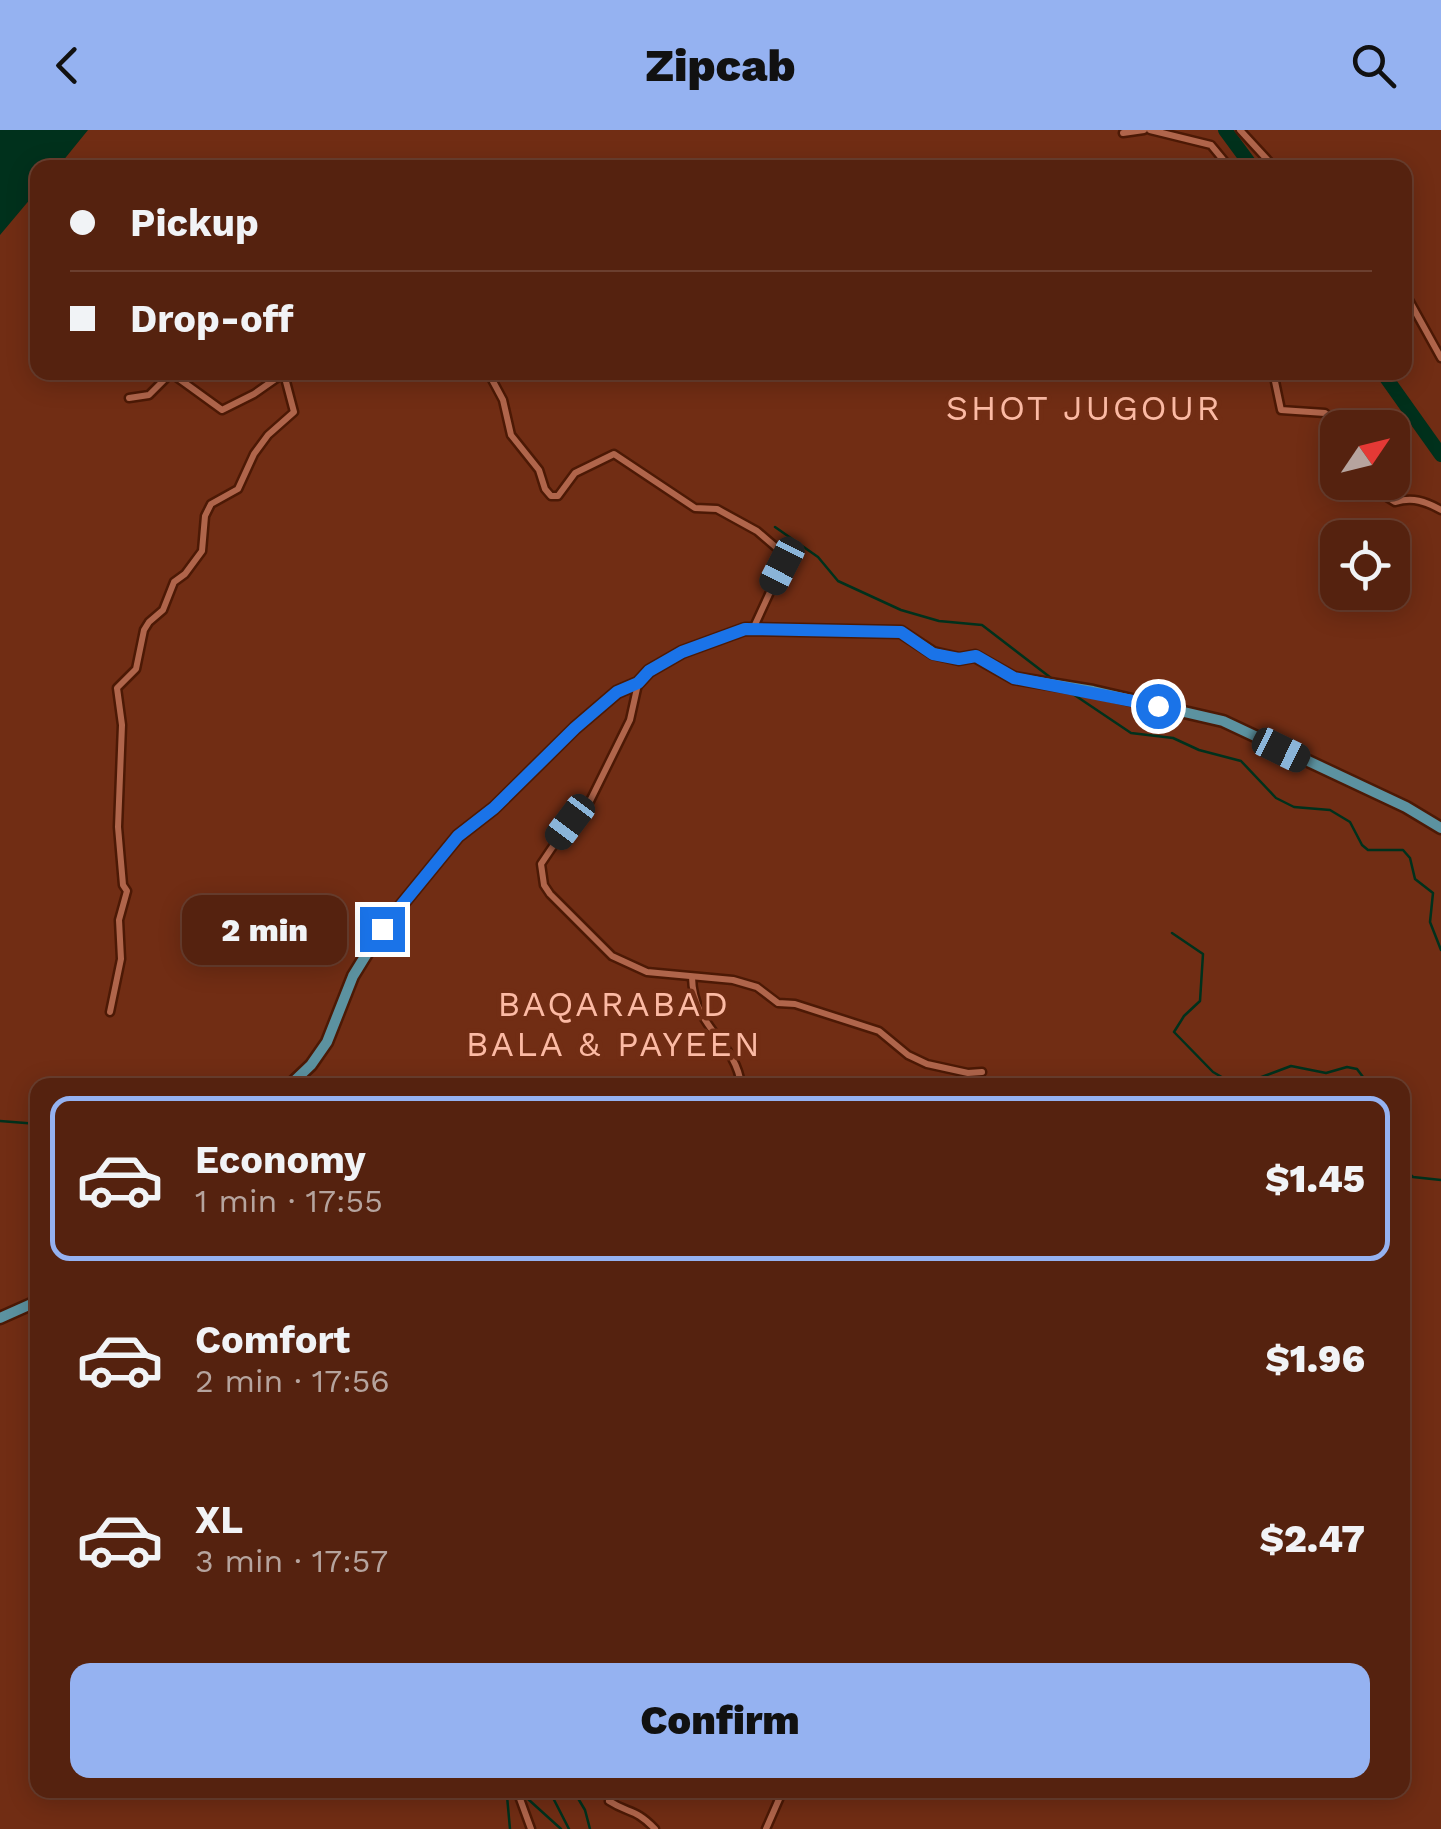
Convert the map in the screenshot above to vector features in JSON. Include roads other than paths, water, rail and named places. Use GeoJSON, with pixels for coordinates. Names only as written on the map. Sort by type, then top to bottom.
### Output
{"type":"FeatureCollection","features":[{"type":"Feature","properties":{"kind":"highway"},"geometry":{"type":"LineString","coordinates":[[297,1078],[326,1042],[353,976],[382,929],[458,836],[494,808],[617,692],[638,683],[649,671],[682,652],[745,629],[901,632],[933,654],[959,659],[976,656],[1014,678],[1093,691],[1222,721],[1406,807],[1441,828]]}},
{"type":"Feature","properties":{"kind":"highway"},"geometry":{"type":"LineString","coordinates":[[0,1318],[30,1305]]}},
{"type":"Feature","properties":{"kind":"street"},"geometry":{"type":"LineString","coordinates":[[1123,132],[1147,130],[1211,146],[1223,160]]}},
{"type":"Feature","properties":{"kind":"street"},"geometry":{"type":"LineString","coordinates":[[1240,130],[1268,160]]}},
{"type":"Feature","properties":{"kind":"street"},"geometry":{"type":"LineString","coordinates":[[1412,306],[1441,358]]}},
{"type":"Feature","properties":{"kind":"street"},"geometry":{"type":"LineString","coordinates":[[129,398],[149,396],[165,380]]}},
{"type":"Feature","properties":{"kind":"street"},"geometry":{"type":"LineString","coordinates":[[181,380],[222,410],[274,380]]}},
{"type":"Feature","properties":{"kind":"street"},"geometry":{"type":"LineString","coordinates":[[110,1012],[121,959],[118,920],[128,891],[123,886],[118,827],[122,725],[117,688],[136,669],[144,630],[163,610],[174,582],[202,551],[205,516],[211,504],[238,489],[254,454],[294,412],[286,380]]}},
{"type":"Feature","properties":{"kind":"street"},"geometry":{"type":"LineString","coordinates":[[492,380],[502,400],[510,434],[539,470],[545,489],[552,496],[558,496],[575,473],[614,454],[695,508],[717,509],[758,531],[778,549],[782,566],[753,630]]}},
{"type":"Feature","properties":{"kind":"street"},"geometry":{"type":"LineString","coordinates":[[1275,380],[1281,410],[1320,413]]}},
{"type":"Feature","properties":{"kind":"street"},"geometry":{"type":"LineString","coordinates":[[1410,498],[1441,510]]}},
{"type":"Feature","properties":{"kind":"street"},"geometry":{"type":"LineString","coordinates":[[638,683],[630,720],[591,799],[546,854],[541,872],[550,894],[612,956],[647,972],[733,980],[756,987],[778,1002],[796,1004],[879,1031],[926,1064],[982,1072]]}},
{"type":"Feature","properties":{"kind":"street"},"geometry":{"type":"LineString","coordinates":[[692,977],[700,1014],[739,1069],[740,1078]]}},
{"type":"Feature","properties":{"kind":"street"},"geometry":{"type":"LineString","coordinates":[[520,1798],[531,1829]]}},
{"type":"Feature","properties":{"kind":"street"},"geometry":{"type":"LineString","coordinates":[[766,1829],[780,1798]]}},
{"type":"Feature","properties":{"kind":"street"},"geometry":{"type":"LineString","coordinates":[[609,1801],[618,1808],[634,1810],[655,1829]]}},
{"type":"Feature","properties":{"kind":"waterway"},"geometry":{"type":"LineString","coordinates":[[1225,130],[1247,160]]}},
{"type":"Feature","properties":{"kind":"waterway"},"geometry":{"type":"LineString","coordinates":[[1388,380],[1441,455]]}},
{"type":"Feature","properties":{"kind":"waterway"},"geometry":{"type":"LineString","coordinates":[[775,527],[818,557],[838,581],[901,610],[939,621],[982,625],[1055,681]]}},
{"type":"Feature","properties":{"kind":"waterway"},"geometry":{"type":"LineString","coordinates":[[1070,692],[1131,733],[1173,738],[1199,750],[1241,761],[1276,798],[1294,807],[1330,810],[1350,822],[1368,850],[1403,850],[1410,858],[1415,879],[1433,893],[1430,922],[1441,950]]}},
{"type":"Feature","properties":{"kind":"waterway"},"geometry":{"type":"LineString","coordinates":[[1172,933],[1203,954],[1200,1001],[1174,1032],[1223,1078]]}},
{"type":"Feature","properties":{"kind":"waterway"},"geometry":{"type":"LineString","coordinates":[[1259,1078],[1291,1066],[1326,1073],[1347,1067],[1357,1069],[1364,1078]]}},
{"type":"Feature","properties":{"kind":"waterway"},"geometry":{"type":"LineString","coordinates":[[0,1121],[30,1123]]}},
{"type":"Feature","properties":{"kind":"waterway"},"geometry":{"type":"LineString","coordinates":[[1410,1174],[1441,1180]]}},
{"type":"Feature","properties":{"kind":"waterway"},"geometry":{"type":"LineString","coordinates":[[507,1798],[510,1829]]}},
{"type":"Feature","properties":{"kind":"waterway"},"geometry":{"type":"LineString","coordinates":[[527,1798],[561,1829]]}},
{"type":"Feature","properties":{"kind":"waterway"},"geometry":{"type":"LineString","coordinates":[[553,1798],[569,1829]]}},
{"type":"Feature","properties":{"kind":"waterway"},"geometry":{"type":"LineString","coordinates":[[578,1798],[590,1829]]}},
{"type":"Feature","properties":{"kind":"district","name":"SHOT JUGOUR"},"geometry":{"type":"Point","coordinates":[1084,408]}},
{"type":"Feature","properties":{"kind":"district","name":"BAQARABAD BALA & PAYEEN"},"geometry":{"type":"Point","coordinates":[614,1024]}}]}
